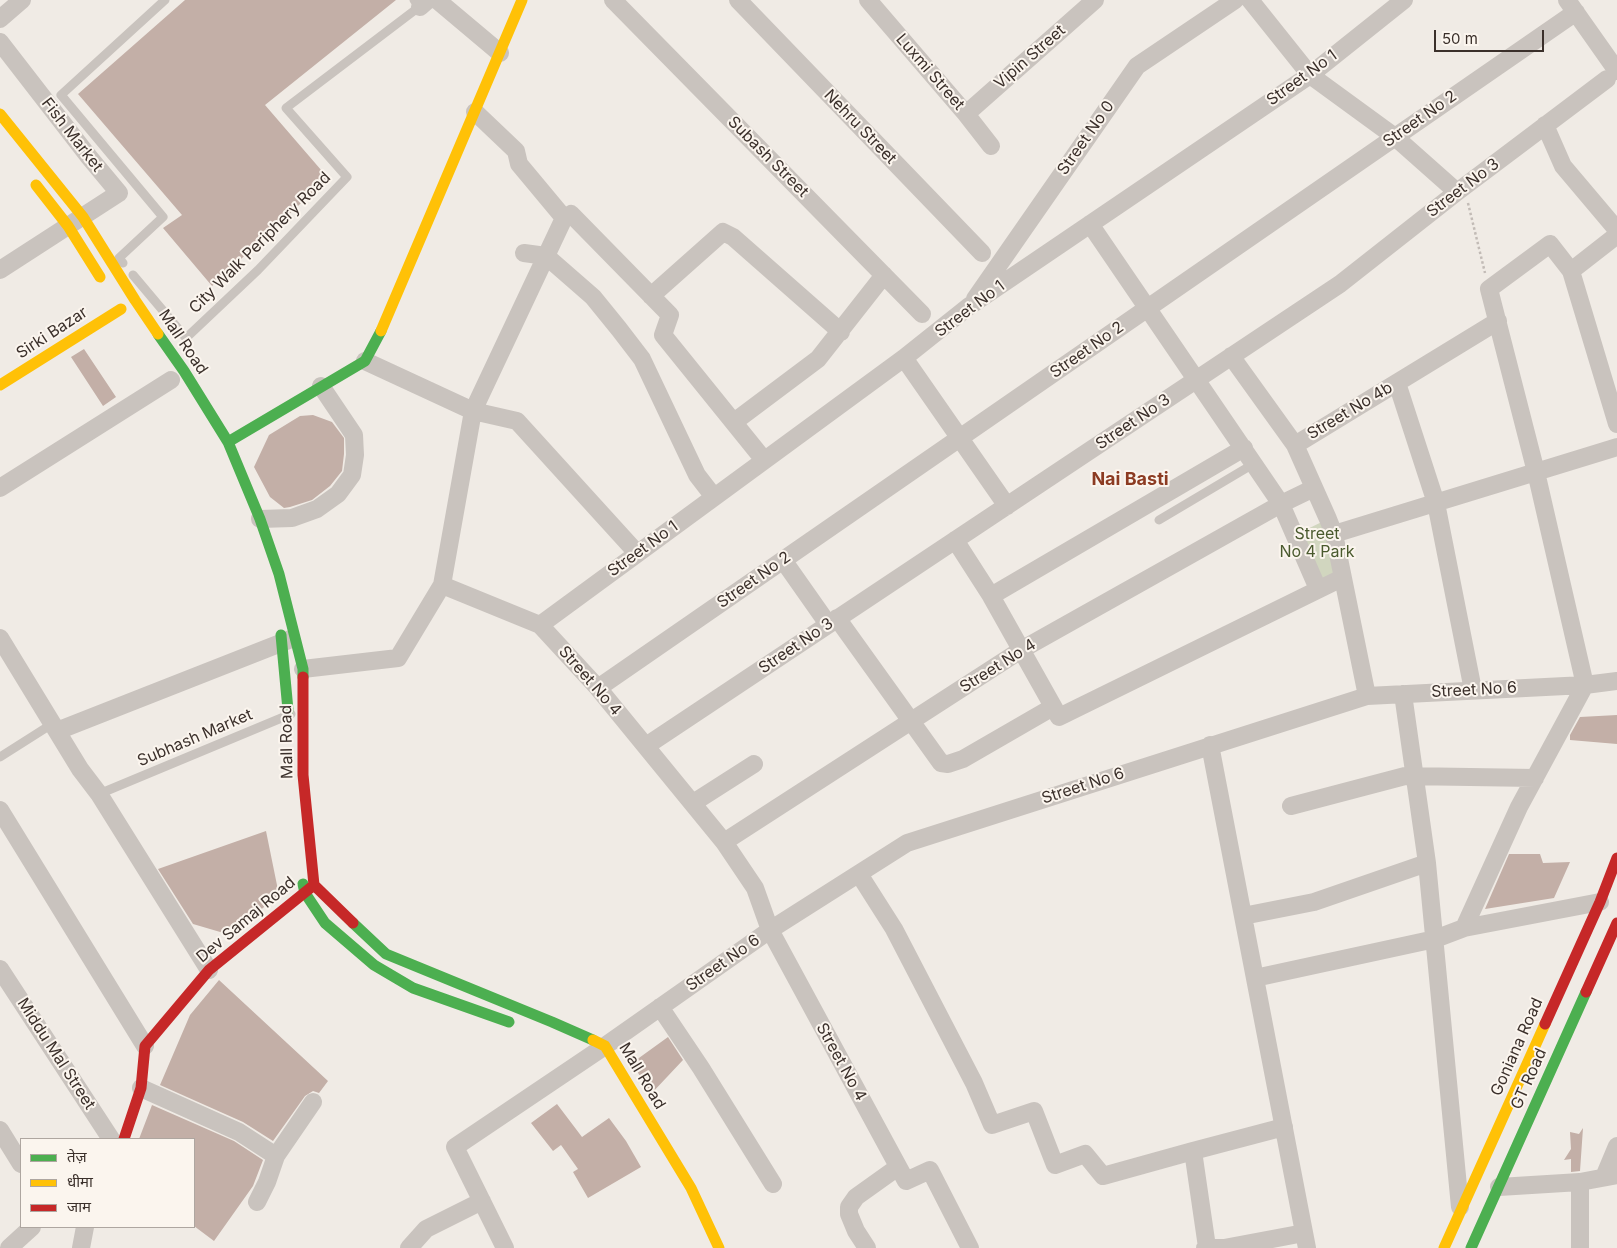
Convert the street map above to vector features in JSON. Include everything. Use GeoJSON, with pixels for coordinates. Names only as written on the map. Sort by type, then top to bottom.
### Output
{"type":"FeatureCollection","features":[{"type":"Feature","properties":{"kind":"main road"},"geometry":{"type":"LineString","coordinates":[[228,442],[365,361],[378,338],[522,0]]}},
{"type":"Feature","properties":{"kind":"main road","name":"Mall Road"},"geometry":{"type":"LineString","coordinates":[[0,114],[83,217],[135,300],[184,371],[228,442],[260,519],[279,574],[288,641],[303,670],[303,775],[314,885],[386,954],[552,1022],[605,1046],[691,1188],[719,1248]]}},
{"type":"Feature","properties":{"kind":"main road"},"geometry":{"type":"LineString","coordinates":[[31,179],[68,226],[105,284]]}},
{"type":"Feature","properties":{"kind":"main road"},"geometry":{"type":"LineString","coordinates":[[135,300],[145,291]]}},
{"type":"Feature","properties":{"kind":"main road","name":"Sirki Bazar"},"geometry":{"type":"LineString","coordinates":[[0,385],[121,308]]}},
{"type":"Feature","properties":{"kind":"main road"},"geometry":{"type":"LineString","coordinates":[[259,551],[267,569],[270,588]]}},
{"type":"Feature","properties":{"kind":"main road"},"geometry":{"type":"LineString","coordinates":[[278,624],[288,641],[289,720]]}},
{"type":"Feature","properties":{"kind":"main road","name":"Goniana Road"},"geometry":{"type":"LineString","coordinates":[[1444,1248],[1461,1210],[1600,943],[1600,902],[1617,858]]}},
{"type":"Feature","properties":{"kind":"main road"},"geometry":{"type":"LineString","coordinates":[[301,876],[305,893],[325,923],[374,965],[413,988],[496,1016],[522,1027]]}},
{"type":"Feature","properties":{"kind":"main road","name":"Dev Samaj Road"},"geometry":{"type":"LineString","coordinates":[[145,1046],[209,970],[314,885]]}},
{"type":"Feature","properties":{"kind":"main road","name":"GT Road"},"geometry":{"type":"LineString","coordinates":[[1471,1248],[1499,1187],[1600,943],[1617,923]]}},
{"type":"Feature","properties":{"kind":"main road"},"geometry":{"type":"LineString","coordinates":[[124,1138],[141,1088],[145,1046]]}},
{"type":"Feature","properties":{"kind":"street"},"geometry":{"type":"LineString","coordinates":[[0,19],[22,0]]}},
{"type":"Feature","properties":{"kind":"street"},"geometry":{"type":"LineString","coordinates":[[438,0],[500,52]]}},
{"type":"Feature","properties":{"kind":"street","name":"Subash Street"},"geometry":{"type":"LineString","coordinates":[[613,0],[922,314]]}},
{"type":"Feature","properties":{"kind":"street","name":"Nehru Street"},"geometry":{"type":"LineString","coordinates":[[738,0],[982,253]]}},
{"type":"Feature","properties":{"kind":"street","name":"Luxmi Street"},"geometry":{"type":"LineString","coordinates":[[868,0],[966,114],[990,146]]}},
{"type":"Feature","properties":{"kind":"street","name":"Vipin Street"},"geometry":{"type":"LineString","coordinates":[[966,114],[1095,0]]}},
{"type":"Feature","properties":{"kind":"street","name":"Street No 0"},"geometry":{"type":"LineString","coordinates":[[968,307],[1137,66],[1234,0]]}},
{"type":"Feature","properties":{"kind":"street"},"geometry":{"type":"LineString","coordinates":[[1250,0],[1310,75],[1395,137],[1460,189]]}},
{"type":"Feature","properties":{"kind":"street","name":"Street No 1"},"geometry":{"type":"LineString","coordinates":[[540,625],[904,358],[968,307],[1310,75],[1404,0]]}},
{"type":"Feature","properties":{"kind":"street"},"geometry":{"type":"LineString","coordinates":[[1572,6],[1612,75]]}},
{"type":"Feature","properties":{"kind":"street","name":"Street No 2"},"geometry":{"type":"LineString","coordinates":[[598,688],[1395,137],[1572,6]]}},
{"type":"Feature","properties":{"kind":"street","name":"Fish Market"},"geometry":{"type":"LineString","coordinates":[[0,42],[89,158],[119,193],[83,217]]}},
{"type":"Feature","properties":{"kind":"street","name":"Street No 3"},"geometry":{"type":"LineString","coordinates":[[646,746],[1340,284],[1460,189],[1612,75]]}},
{"type":"Feature","properties":{"kind":"street"},"geometry":{"type":"LineString","coordinates":[[475,112],[516,151],[519,164],[564,218]]}},
{"type":"Feature","properties":{"kind":"street"},"geometry":{"type":"LineString","coordinates":[[1545,125],[1563,166],[1617,230]]}},
{"type":"Feature","properties":{"kind":"street"},"geometry":{"type":"LineString","coordinates":[[303,670],[398,658],[442,585],[473,412],[564,218],[571,214],[670,315],[663,335],[764,460]]}},
{"type":"Feature","properties":{"kind":"street"},"geometry":{"type":"LineString","coordinates":[[0,270],[83,217]]}},
{"type":"Feature","properties":{"kind":"street"},"geometry":{"type":"LineString","coordinates":[[1090,224],[1281,504],[1318,589]]}},
{"type":"Feature","properties":{"kind":"street"},"geometry":{"type":"LineString","coordinates":[[651,296],[723,232],[733,237],[841,332]]}},
{"type":"Feature","properties":{"kind":"street"},"geometry":{"type":"LineString","coordinates":[[1571,271],[1617,235]]}},
{"type":"Feature","properties":{"kind":"street"},"geometry":{"type":"LineString","coordinates":[[1464,928],[1519,807],[1585,685],[1536,472],[1489,289],[1550,244],[1571,271],[1617,424]]}},
{"type":"Feature","properties":{"kind":"street"},"geometry":{"type":"LineString","coordinates":[[524,253],[546,256],[593,297],[642,358],[697,475],[714,497]]}},
{"type":"Feature","properties":{"kind":"street"},"geometry":{"type":"LineString","coordinates":[[734,422],[818,360],[884,275]]}},
{"type":"Feature","properties":{"kind":"street","name":"Street No 4b"},"geometry":{"type":"LineString","coordinates":[[1231,356],[1295,445],[1498,321]]}},
{"type":"Feature","properties":{"kind":"street"},"geometry":{"type":"LineString","coordinates":[[904,358],[1007,506]]}},
{"type":"Feature","properties":{"kind":"street"},"geometry":{"type":"LineString","coordinates":[[365,361],[473,412],[517,421],[637,553]]}},
{"type":"Feature","properties":{"kind":"street"},"geometry":{"type":"LineString","coordinates":[[0,488],[170,380]]}},
{"type":"Feature","properties":{"kind":"street"},"geometry":{"type":"LineString","coordinates":[[1397,382],[1436,503],[1473,690]]}},
{"type":"Feature","properties":{"kind":"street"},"geometry":{"type":"LineString","coordinates":[[260,519],[292,518],[317,509],[338,494],[352,475],[355,456],[354,435],[321,386]]}},
{"type":"Feature","properties":{"kind":"street"},"geometry":{"type":"LineString","coordinates":[[1295,445],[1334,534],[1366,696]]}},
{"type":"Feature","properties":{"kind":"street"},"geometry":{"type":"LineString","coordinates":[[1334,534],[1617,447]]}},
{"type":"Feature","properties":{"kind":"street"},"geometry":{"type":"LineString","coordinates":[[991,596],[1244,448]]}},
{"type":"Feature","properties":{"kind":"street","name":"Street No 4"},"geometry":{"type":"LineString","coordinates":[[724,842],[1021,650],[1281,504],[1314,488]]}},
{"type":"Feature","properties":{"kind":"street"},"geometry":{"type":"LineString","coordinates":[[955,540],[991,596],[1059,717],[1342,578]]}},
{"type":"Feature","properties":{"kind":"street"},"geometry":{"type":"LineString","coordinates":[[783,560],[912,721],[941,763],[948,764],[963,759],[1054,707]]}},
{"type":"Feature","properties":{"kind":"street","name":"Street No 4"},"geometry":{"type":"LineString","coordinates":[[442,585],[540,625],[598,688],[724,842],[755,888],[770,930],[906,1181],[930,1170],[970,1248]]}},
{"type":"Feature","properties":{"kind":"street"},"geometry":{"type":"LineString","coordinates":[[0,638],[54,728],[80,769],[99,794],[209,970]]}},
{"type":"Feature","properties":{"kind":"street"},"geometry":{"type":"LineString","coordinates":[[54,728],[288,641]]}},
{"type":"Feature","properties":{"kind":"street","name":"Street No 6"},"geometry":{"type":"LineString","coordinates":[[482,1201],[455,1147],[605,1046],[770,930],[907,843],[1366,696],[1585,685],[1617,681]]}},
{"type":"Feature","properties":{"kind":"street"},"geometry":{"type":"LineString","coordinates":[[1403,694],[1428,863],[1461,1210]]}},
{"type":"Feature","properties":{"kind":"street"},"geometry":{"type":"LineString","coordinates":[[1193,1151],[1206,1248],[1305,1240],[1210,745]]}},
{"type":"Feature","properties":{"kind":"street"},"geometry":{"type":"LineString","coordinates":[[692,803],[754,764]]}},
{"type":"Feature","properties":{"kind":"street"},"geometry":{"type":"LineString","coordinates":[[1291,806],[1405,776],[1535,778]]}},
{"type":"Feature","properties":{"kind":"street"},"geometry":{"type":"LineString","coordinates":[[0,810],[145,1046]]}},
{"type":"Feature","properties":{"kind":"street"},"geometry":{"type":"LineString","coordinates":[[1243,916],[1314,902],[1428,863]]}},
{"type":"Feature","properties":{"kind":"street"},"geometry":{"type":"LineString","coordinates":[[859,874],[894,929],[974,1083],[992,1125],[1034,1111],[1055,1165],[1085,1154],[1103,1176],[1284,1127]]}},
{"type":"Feature","properties":{"kind":"street"},"geometry":{"type":"LineString","coordinates":[[1255,978],[1435,938],[1464,928],[1600,902]]}},
{"type":"Feature","properties":{"kind":"street","name":"Middu Mal Street"},"geometry":{"type":"LineString","coordinates":[[0,969],[110,1138]]}},
{"type":"Feature","properties":{"kind":"street"},"geometry":{"type":"LineString","coordinates":[[660,1007],[701,1068],[773,1184]]}},
{"type":"Feature","properties":{"kind":"street"},"geometry":{"type":"LineString","coordinates":[[141,1088],[240,1132],[276,1156]]}},
{"type":"Feature","properties":{"kind":"street"},"geometry":{"type":"LineString","coordinates":[[256,1202],[267,1182],[276,1156],[313,1102]]}},
{"type":"Feature","properties":{"kind":"street"},"geometry":{"type":"LineString","coordinates":[[0,1130],[20,1162]]}},
{"type":"Feature","properties":{"kind":"street"},"geometry":{"type":"LineString","coordinates":[[1499,1187],[1580,1182],[1610,1176],[1617,1146]]}},
{"type":"Feature","properties":{"kind":"street"},"geometry":{"type":"LineString","coordinates":[[867,1248],[856,1231],[849,1214],[849,1207],[856,1197],[898,1167]]}},
{"type":"Feature","properties":{"kind":"street"},"geometry":{"type":"LineString","coordinates":[[1580,1182],[1580,1248]]}},
{"type":"Feature","properties":{"kind":"street"},"geometry":{"type":"LineString","coordinates":[[409,1248],[426,1229],[482,1201],[505,1248]]}},
{"type":"Feature","properties":{"kind":"street"},"geometry":{"type":"LineString","coordinates":[[9,1248],[31,1228]]}},
{"type":"Feature","properties":{"kind":"street"},"geometry":{"type":"LineString","coordinates":[[81,1248],[85,1228]]}},
{"type":"Feature","properties":{"kind":"lane","name":"City Walk Periphery Road"},"geometry":{"type":"LineString","coordinates":[[165,0],[61,95],[164,217],[119,258],[186,338],[258,270],[347,177],[286,108],[419,7],[421,2]]}},
{"type":"Feature","properties":{"kind":"lane"},"geometry":{"type":"LineString","coordinates":[[1160,520],[1255,464]]}},
{"type":"Feature","properties":{"kind":"lane","name":"Subhash Market"},"geometry":{"type":"LineString","coordinates":[[99,794],[289,720],[303,710]]}},
{"type":"Feature","properties":{"kind":"lane"},"geometry":{"type":"LineString","coordinates":[[0,758],[54,728]]}},
{"type":"Feature","properties":{"kind":"path"},"geometry":{"type":"LineString","coordinates":[[1460,189],[1489,289]]}},
{"type":"Feature","properties":{"kind":"green space","name":"Street No 4 Park"},"geometry":{"type":"Polygon","coordinates":[[[1328,519],[1342,578],[1318,589],[1295,535],[1328,519]]]}},
{"type":"Feature","properties":{"kind":"building"},"geometry":{"type":"Polygon","coordinates":[[[185,0],[396,0],[265,105],[328,178],[212,286],[163,228],[182,215],[78,94],[185,0]]]}},
{"type":"Feature","properties":{"kind":"building"},"geometry":{"type":"Polygon","coordinates":[[[84,349],[116,397],[103,406],[71,357],[84,349]]]}},
{"type":"Feature","properties":{"kind":"building"},"geometry":{"type":"Polygon","coordinates":[[[313,415],[332,422],[344,438],[342,471],[330,486],[312,500],[284,508],[270,497],[254,467],[269,435],[300,416],[313,415]]]}},
{"type":"Feature","properties":{"kind":"building"},"geometry":{"type":"Polygon","coordinates":[[[1617,715],[1617,744],[1570,740],[1570,735],[1580,717],[1617,715]]]}},
{"type":"Feature","properties":{"kind":"building"},"geometry":{"type":"Polygon","coordinates":[[[266,831],[279,895],[227,934],[193,924],[158,869],[266,831]]]}},
{"type":"Feature","properties":{"kind":"building"},"geometry":{"type":"Polygon","coordinates":[[[1509,854],[1540,854],[1543,863],[1570,862],[1554,898],[1485,909],[1509,854]]]}},
{"type":"Feature","properties":{"kind":"building"},"geometry":{"type":"Polygon","coordinates":[[[219,980],[328,1081],[319,1093],[313,1091],[305,1096],[273,1141],[243,1122],[160,1085],[190,1015],[219,980]]]}},
{"type":"Feature","properties":{"kind":"building"},"geometry":{"type":"Polygon","coordinates":[[[668,1037],[683,1060],[651,1094],[632,1063],[668,1037]]]}},
{"type":"Feature","properties":{"kind":"building"},"geometry":{"type":"Polygon","coordinates":[[[557,1104],[582,1137],[609,1118],[626,1141],[641,1167],[588,1198],[573,1172],[578,1169],[561,1145],[553,1151],[531,1123],[557,1104]]]}},
{"type":"Feature","properties":{"kind":"building"},"geometry":{"type":"Polygon","coordinates":[[[152,1105],[234,1141],[263,1160],[253,1186],[214,1241],[195,1227],[195,1138],[139,1138],[152,1105]]]}},
{"type":"Feature","properties":{"kind":"building"},"geometry":{"type":"Polygon","coordinates":[[[1583,1128],[1580,1171],[1571,1172],[1571,1159],[1564,1160],[1571,1149],[1570,1132],[1579,1134],[1583,1128]]]}},
{"type":"Feature","properties":{"kind":"traffic: fast"},"geometry":{"type":"LineString","coordinates":[[228,442],[365,361],[381,331]]}},
{"type":"Feature","properties":{"kind":"traffic: fast"},"geometry":{"type":"LineString","coordinates":[[158,334],[184,371],[228,442],[260,519],[279,574],[303,669],[303,677]]}},
{"type":"Feature","properties":{"kind":"traffic: fast"},"geometry":{"type":"LineString","coordinates":[[281,635],[288,710]]}},
{"type":"Feature","properties":{"kind":"traffic: fast"},"geometry":{"type":"LineString","coordinates":[[303,884],[305,893],[325,923],[374,965],[413,988],[509,1022]]}},
{"type":"Feature","properties":{"kind":"traffic: fast"},"geometry":{"type":"LineString","coordinates":[[353,923],[386,954],[593,1040]]}},
{"type":"Feature","properties":{"kind":"traffic: fast"},"geometry":{"type":"LineString","coordinates":[[1471,1248],[1586,992]]}},
{"type":"Feature","properties":{"kind":"traffic: slow"},"geometry":{"type":"LineString","coordinates":[[381,331],[522,0]]}},
{"type":"Feature","properties":{"kind":"traffic: slow"},"geometry":{"type":"LineString","coordinates":[[0,114],[83,217],[158,334]]}},
{"type":"Feature","properties":{"kind":"traffic: slow"},"geometry":{"type":"LineString","coordinates":[[36,185],[68,226],[100,277]]}},
{"type":"Feature","properties":{"kind":"traffic: slow"},"geometry":{"type":"LineString","coordinates":[[0,385],[121,309]]}},
{"type":"Feature","properties":{"kind":"traffic: slow"},"geometry":{"type":"LineString","coordinates":[[1444,1248],[1545,1024]]}},
{"type":"Feature","properties":{"kind":"traffic: slow"},"geometry":{"type":"LineString","coordinates":[[593,1040],[605,1046],[691,1188],[719,1248]]}},
{"type":"Feature","properties":{"kind":"traffic: jam"},"geometry":{"type":"LineString","coordinates":[[303,677],[303,775],[314,885],[353,923]]}},
{"type":"Feature","properties":{"kind":"traffic: jam"},"geometry":{"type":"LineString","coordinates":[[1545,1024],[1600,902],[1617,858]]}},
{"type":"Feature","properties":{"kind":"traffic: jam"},"geometry":{"type":"LineString","coordinates":[[124,1138],[141,1088],[145,1046],[209,970],[314,885]]}},
{"type":"Feature","properties":{"kind":"traffic: jam"},"geometry":{"type":"LineString","coordinates":[[1586,992],[1617,923]]}},
{"type":"Feature","properties":{"kind":"district","name":"Nai Basti"},"geometry":{"type":"Point","coordinates":[1130,480]}}]}
